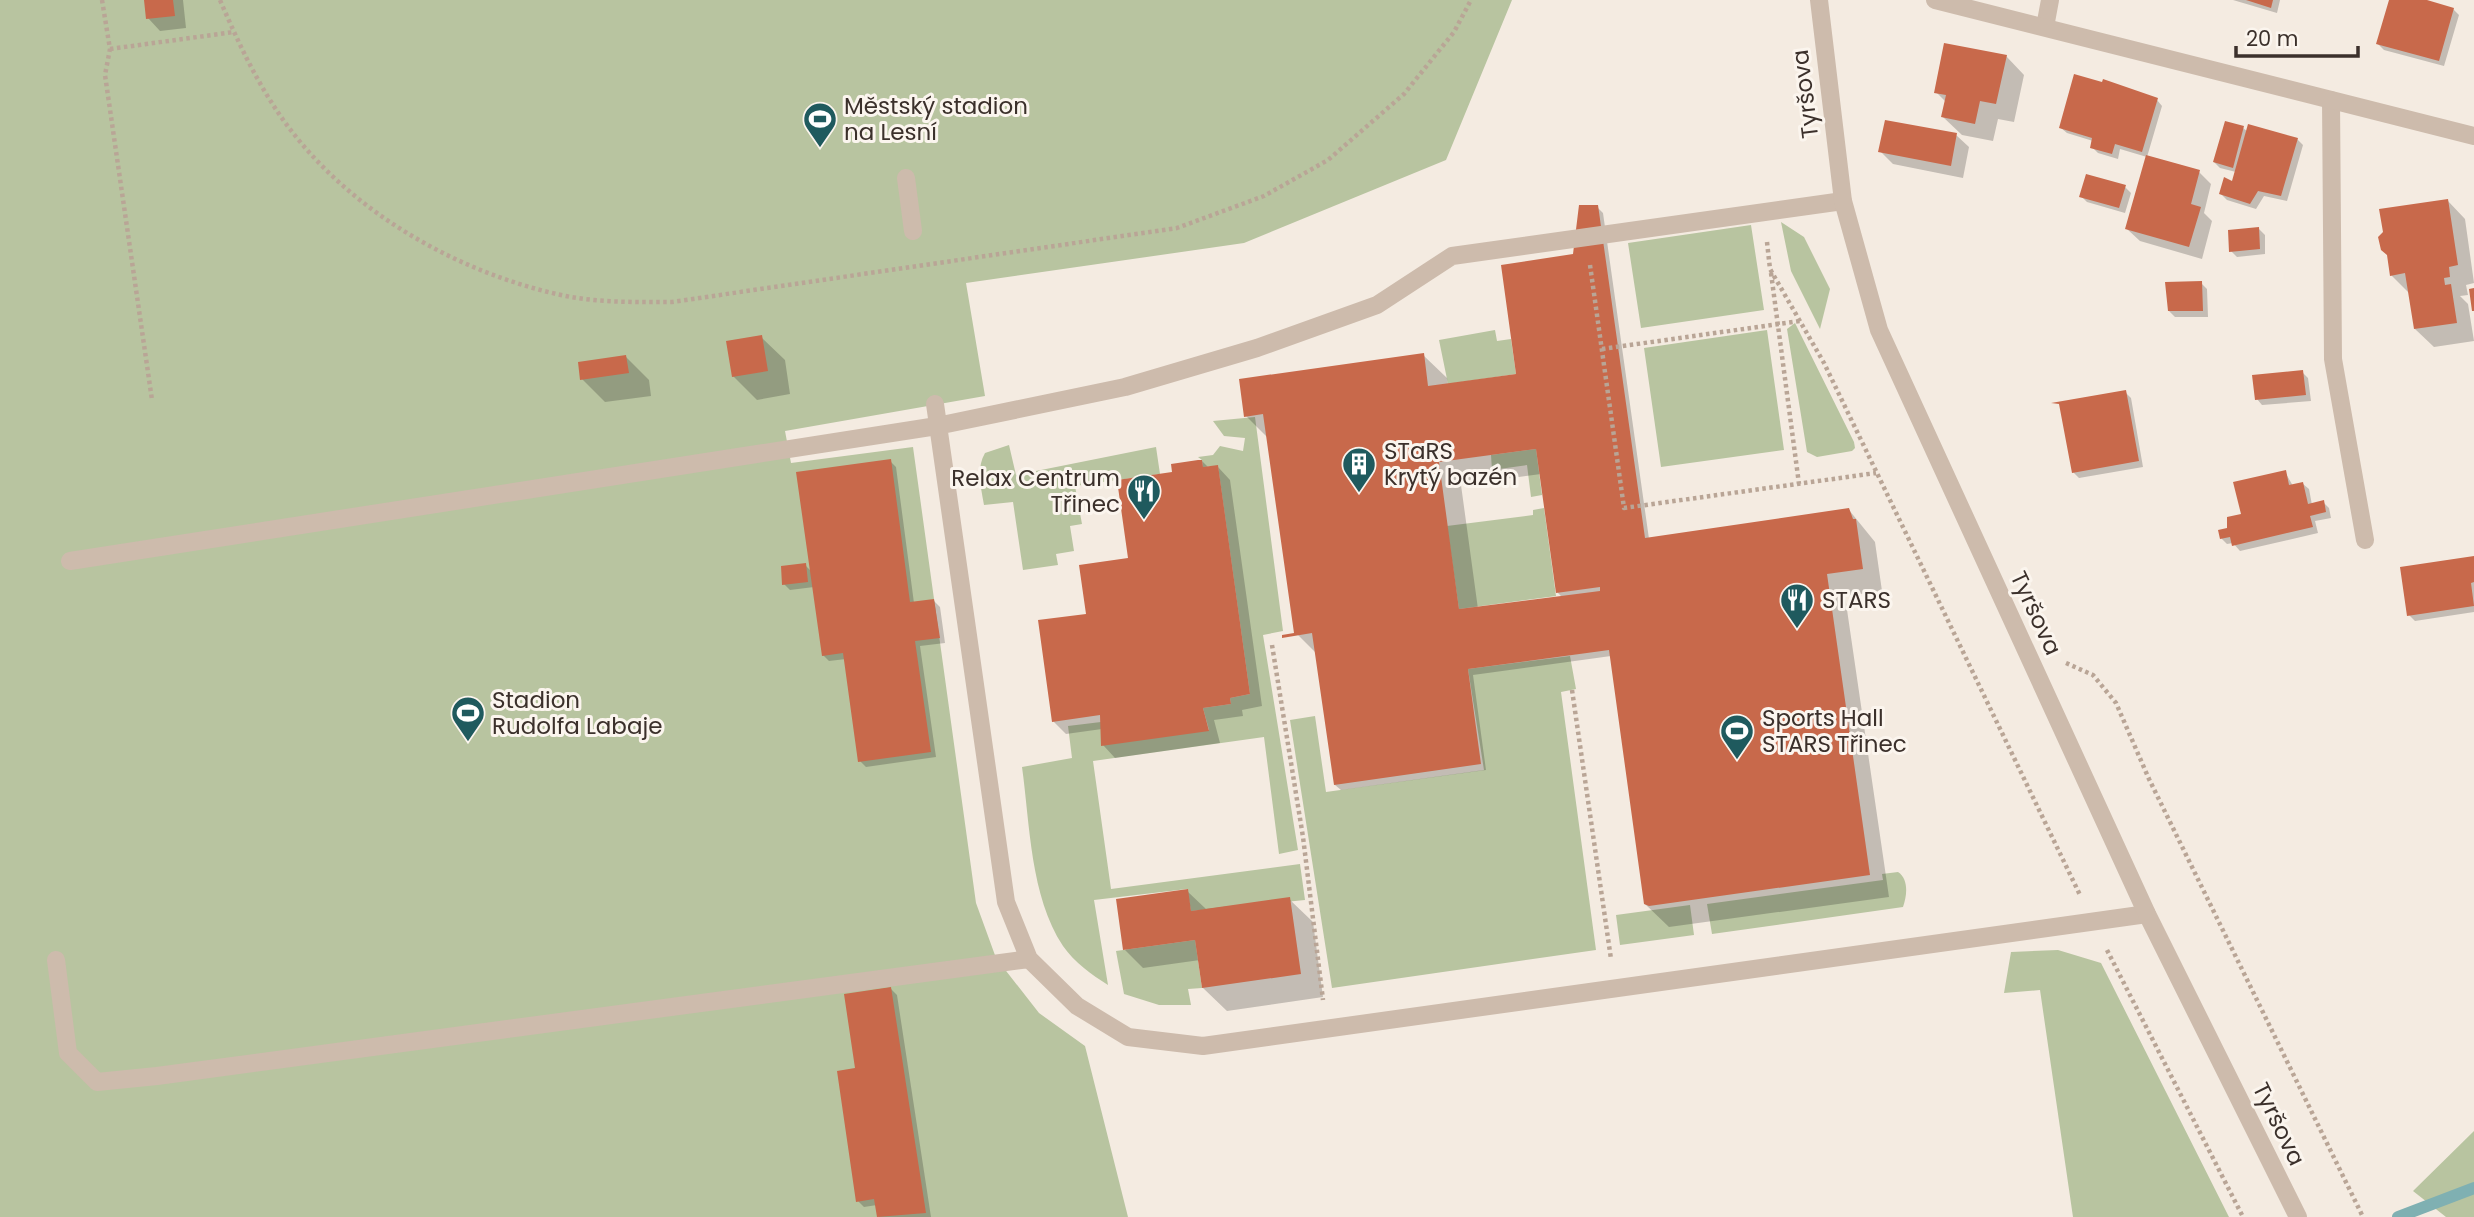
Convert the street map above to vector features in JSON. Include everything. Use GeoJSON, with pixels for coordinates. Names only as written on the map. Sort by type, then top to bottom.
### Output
{"type":"FeatureCollection","features":[{"type":"Feature","properties":{"kind":"street","name":"Tyršova"},"geometry":{"type":"LineString","coordinates":[[1819,0],[1843,201],[1879,330],[2147,914],[2298,1217]]}},
{"type":"Feature","properties":{"kind":"street"},"geometry":{"type":"LineString","coordinates":[[1935,0],[2474,136]]}},
{"type":"Feature","properties":{"kind":"street"},"geometry":{"type":"LineString","coordinates":[[2045,27],[2050,0]]}},
{"type":"Feature","properties":{"kind":"street"},"geometry":{"type":"LineString","coordinates":[[2331,100],[2333,359],[2365,540]]}},
{"type":"Feature","properties":{"kind":"street"},"geometry":{"type":"LineString","coordinates":[[906,178],[913,231]]}},
{"type":"Feature","properties":{"kind":"street"},"geometry":{"type":"LineString","coordinates":[[70,561],[937,426],[1125,387],[1257,348],[1377,305],[1452,256],[1843,201]]}},
{"type":"Feature","properties":{"kind":"street"},"geometry":{"type":"LineString","coordinates":[[935,404],[1006,902],[1030,959],[1077,1006],[1128,1037],[1203,1046],[2147,914]]}},
{"type":"Feature","properties":{"kind":"street"},"geometry":{"type":"LineString","coordinates":[[57,960],[68,1053],[97,1082],[1030,959]]}},
{"type":"Feature","properties":{"kind":"path"},"geometry":{"type":"LineString","coordinates":[[102,0],[110,49],[105,75],[152,400]]}},
{"type":"Feature","properties":{"kind":"path"},"geometry":{"type":"LineString","coordinates":[[220,0],[271,102],[307,149],[354,195],[428,247],[498,277],[562,296],[635,303],[672,302],[1177,229],[1264,196],[1328,159],[1404,94],[1454,32],[1471,0]]}},
{"type":"Feature","properties":{"kind":"path"},"geometry":{"type":"LineString","coordinates":[[110,49],[234,32]]}},
{"type":"Feature","properties":{"kind":"path"},"geometry":{"type":"LineString","coordinates":[[1586,237],[1624,508],[1876,473]]}},
{"type":"Feature","properties":{"kind":"path"},"geometry":{"type":"LineString","coordinates":[[1766,237],[1799,484]]}},
{"type":"Feature","properties":{"kind":"path"},"geometry":{"type":"LineString","coordinates":[[1770,269],[1800,321],[1876,473],[2093,921],[2243,1217]]}},
{"type":"Feature","properties":{"kind":"path"},"geometry":{"type":"LineString","coordinates":[[1602,349],[1800,321]]}},
{"type":"Feature","properties":{"kind":"path"},"geometry":{"type":"LineString","coordinates":[[1272,645],[1324,987],[1323,1029]]}},
{"type":"Feature","properties":{"kind":"path"},"geometry":{"type":"LineString","coordinates":[[2024,645],[2093,675],[2116,703],[2149,779],[2363,1217]]}},
{"type":"Feature","properties":{"kind":"path"},"geometry":{"type":"LineString","coordinates":[[1572,690],[1615,989]]}},
{"type":"Feature","properties":{"kind":"green space"},"geometry":{"type":"Polygon","coordinates":[[[0,0],[1512,0],[1446,160],[1244,243],[966,283],[985,396],[785,431],[791,463],[913,447],[976,903],[996,958],[1039,1013],[1085,1046],[1128,1217],[0,1217],[0,0]]]}},
{"type":"Feature","properties":{"kind":"green space"},"geometry":{"type":"Polygon","coordinates":[[[1781,222],[1804,237],[1830,289],[1820,329],[1791,271],[1781,222]]]}},
{"type":"Feature","properties":{"kind":"green space"},"geometry":{"type":"Polygon","coordinates":[[[1751,225],[1764,310],[1641,328],[1628,243],[1751,225]]]}},
{"type":"Feature","properties":{"kind":"green space"},"geometry":{"type":"Polygon","coordinates":[[[1795,323],[1854,442],[1855,448],[1852,451],[1817,457],[1807,452],[1787,329],[1795,323]]]}},
{"type":"Feature","properties":{"kind":"green space"},"geometry":{"type":"Polygon","coordinates":[[[1495,330],[1497,341],[1511,339],[1516,374],[1448,384],[1439,340],[1495,330]]]}},
{"type":"Feature","properties":{"kind":"green space"},"geometry":{"type":"Polygon","coordinates":[[[1767,330],[1784,450],[1661,467],[1644,348],[1767,330]]]}},
{"type":"Feature","properties":{"kind":"green space"},"geometry":{"type":"Polygon","coordinates":[[[1255,417],[1283,631],[1263,635],[1298,850],[1279,854],[1264,737],[1093,761],[1111,889],[1300,864],[1305,900],[1191,911],[1187,889],[1094,900],[1108,985],[1072,957],[1052,926],[1033,859],[1022,767],[1072,758],[1068,726],[1101,722],[1101,745],[1209,730],[1203,708],[1231,704],[1230,698],[1250,694],[1218,466],[1203,467],[1202,460],[1198,457],[1213,455],[1220,446],[1243,451],[1245,438],[1224,436],[1213,421],[1255,417]]]}},
{"type":"Feature","properties":{"kind":"green space"},"geometry":{"type":"Polygon","coordinates":[[[1009,445],[1016,475],[1156,447],[1160,474],[1075,486],[1082,524],[1070,526],[1074,551],[1056,554],[1058,565],[1023,570],[1013,502],[984,505],[981,485],[980,472],[985,453],[1009,445]]]}},
{"type":"Feature","properties":{"kind":"green space"},"geometry":{"type":"Polygon","coordinates":[[[1536,449],[1542,495],[1531,497],[1527,465],[1492,470],[1491,455],[1536,449]]]}},
{"type":"Feature","properties":{"kind":"green space"},"geometry":{"type":"Polygon","coordinates":[[[1544,508],[1556,596],[1459,609],[1447,526],[1533,515],[1533,510],[1544,508]]]}},
{"type":"Feature","properties":{"kind":"green space"},"geometry":{"type":"Polygon","coordinates":[[[1570,656],[1576,689],[1561,692],[1596,950],[1332,988],[1290,720],[1315,716],[1326,792],[1484,770],[1468,669],[1570,656]]]}},
{"type":"Feature","properties":{"kind":"green space"},"geometry":{"type":"Polygon","coordinates":[[[1898,872],[1905,883],[1903,907],[1712,934],[1707,904],[1883,880],[1882,874],[1898,872]]]}},
{"type":"Feature","properties":{"kind":"green space"},"geometry":{"type":"Polygon","coordinates":[[[1690,905],[1694,935],[1620,945],[1616,915],[1690,905]]]}},
{"type":"Feature","properties":{"kind":"green space"},"geometry":{"type":"Polygon","coordinates":[[[1195,940],[1202,988],[1188,989],[1191,1005],[1159,1005],[1124,994],[1116,951],[1195,940]]]}},
{"type":"Feature","properties":{"kind":"green space"},"geometry":{"type":"Polygon","coordinates":[[[2058,950],[2101,963],[2229,1217],[2073,1217],[2040,990],[2004,993],[2011,952],[2058,950]]]}},
{"type":"Feature","properties":{"kind":"green space"},"geometry":{"type":"Polygon","coordinates":[[[2474,1131],[2474,1217],[2446,1217],[2413,1191],[2474,1131]]]}},
{"type":"Feature","properties":{"kind":"building"},"geometry":{"type":"Polygon","coordinates":[[[144,0],[173,0],[175,16],[146,19],[144,0]]]}},
{"type":"Feature","properties":{"kind":"building"},"geometry":{"type":"Polygon","coordinates":[[[2246,0],[2273,0],[2271,8],[2246,0]]]}},
{"type":"Feature","properties":{"kind":"building"},"geometry":{"type":"Polygon","coordinates":[[[2389,0],[2427,0],[2454,8],[2439,61],[2376,44],[2389,0]]]}},
{"type":"Feature","properties":{"kind":"building"},"geometry":{"type":"Polygon","coordinates":[[[1944,43],[2007,55],[1996,104],[1980,101],[1975,124],[1941,117],[1946,95],[1934,93],[1944,43]]]}},
{"type":"Feature","properties":{"kind":"building"},"geometry":{"type":"Polygon","coordinates":[[[2074,74],[2102,82],[2103,79],[2158,98],[2142,152],[2115,144],[2112,154],[2090,148],[2092,138],[2059,128],[2074,74]]]}},
{"type":"Feature","properties":{"kind":"building"},"geometry":{"type":"Polygon","coordinates":[[[1885,120],[1957,133],[1951,166],[1878,152],[1885,120]]]}},
{"type":"Feature","properties":{"kind":"building"},"geometry":{"type":"Polygon","coordinates":[[[2225,121],[2244,126],[2233,168],[2213,162],[2225,121]]]}},
{"type":"Feature","properties":{"kind":"building"},"geometry":{"type":"Polygon","coordinates":[[[2248,124],[2298,138],[2281,196],[2258,191],[2250,204],[2219,194],[2224,177],[2232,181],[2248,124]]]}},
{"type":"Feature","properties":{"kind":"building"},"geometry":{"type":"Polygon","coordinates":[[[2146,155],[2200,170],[2191,204],[2201,207],[2189,247],[2125,229],[2146,155]]]}},
{"type":"Feature","properties":{"kind":"building"},"geometry":{"type":"Polygon","coordinates":[[[2086,174],[2126,185],[2119,208],[2079,197],[2086,174]]]}},
{"type":"Feature","properties":{"kind":"building"},"geometry":{"type":"Polygon","coordinates":[[[2448,199],[2458,265],[2449,267],[2450,277],[2444,278],[2445,285],[2451,284],[2457,323],[2414,329],[2405,273],[2390,276],[2387,255],[2381,250],[2378,237],[2383,232],[2379,209],[2448,199]]]}},
{"type":"Feature","properties":{"kind":"building"},"geometry":{"type":"Polygon","coordinates":[[[1579,205],[1598,205],[1645,538],[1849,508],[1853,519],[1856,519],[1863,569],[1827,574],[1870,875],[1649,906],[1644,904],[1609,650],[1468,669],[1481,764],[1334,785],[1312,633],[1282,638],[1282,635],[1294,633],[1263,414],[1244,417],[1239,379],[1424,353],[1428,386],[1516,374],[1501,265],[1573,254],[1579,205]],[[1536,449],[1439,462],[1459,609],[1600,591],[1600,587],[1556,593],[1536,449]]]}},
{"type":"Feature","properties":{"kind":"building"},"geometry":{"type":"Polygon","coordinates":[[[2259,227],[2260,249],[2229,252],[2228,230],[2259,227]]]}},
{"type":"Feature","properties":{"kind":"building"},"geometry":{"type":"Polygon","coordinates":[[[2202,281],[2203,311],[2168,311],[2165,282],[2202,281]]]}},
{"type":"Feature","properties":{"kind":"building"},"geometry":{"type":"Polygon","coordinates":[[[2474,288],[2474,311],[2472,311],[2469,289],[2474,288]]]}},
{"type":"Feature","properties":{"kind":"building"},"geometry":{"type":"Polygon","coordinates":[[[762,335],[768,371],[732,377],[726,341],[762,335]]]}},
{"type":"Feature","properties":{"kind":"building"},"geometry":{"type":"Polygon","coordinates":[[[626,355],[629,373],[580,380],[578,362],[626,355]]]}},
{"type":"Feature","properties":{"kind":"building"},"geometry":{"type":"Polygon","coordinates":[[[2303,370],[2306,395],[2255,400],[2252,375],[2303,370]]]}},
{"type":"Feature","properties":{"kind":"building"},"geometry":{"type":"Polygon","coordinates":[[[2126,390],[2139,461],[2072,473],[2059,404],[2051,403],[2126,390]]]}},
{"type":"Feature","properties":{"kind":"building"},"geometry":{"type":"Polygon","coordinates":[[[891,459],[910,602],[934,599],[940,638],[915,641],[931,752],[858,762],[843,653],[822,656],[796,472],[891,459]]]}},
{"type":"Feature","properties":{"kind":"building"},"geometry":{"type":"Polygon","coordinates":[[[1202,460],[1203,467],[1218,465],[1250,694],[1230,698],[1231,704],[1203,708],[1209,731],[1101,746],[1100,715],[1052,722],[1038,620],[1086,614],[1079,565],[1128,558],[1117,480],[1172,472],[1171,464],[1202,460]]]}},
{"type":"Feature","properties":{"kind":"building"},"geometry":{"type":"Polygon","coordinates":[[[2286,470],[2289,485],[2303,482],[2308,504],[2324,500],[2326,512],[2310,516],[2313,527],[2232,546],[2230,537],[2220,539],[2218,530],[2227,528],[2227,517],[2241,514],[2233,482],[2286,470]]]}},
{"type":"Feature","properties":{"kind":"building"},"geometry":{"type":"Polygon","coordinates":[[[2474,556],[2474,582],[2471,583],[2474,606],[2407,616],[2400,567],[2474,556]]]}},
{"type":"Feature","properties":{"kind":"building"},"geometry":{"type":"Polygon","coordinates":[[[806,563],[808,582],[782,585],[781,566],[806,563]]]}},
{"type":"Feature","properties":{"kind":"building"},"geometry":{"type":"Polygon","coordinates":[[[1188,889],[1191,911],[1290,897],[1301,974],[1202,988],[1195,940],[1123,950],[1116,899],[1188,889]]]}},
{"type":"Feature","properties":{"kind":"building"},"geometry":{"type":"Polygon","coordinates":[[[891,987],[926,1213],[877,1217],[874,1199],[856,1202],[837,1071],[855,1068],[844,994],[891,987]]]}},
{"type":"Feature","properties":{"kind":"waterway"},"geometry":{"type":"LineString","coordinates":[[2398,1217],[2474,1188]]}},
{"type":"Feature","properties":{"kind":"place","name":"Městský stadion na Lesní"},"geometry":{"type":"Point","coordinates":[820,149]}},
{"type":"Feature","properties":{"kind":"place","name":"STaRS Krytý bazén"},"geometry":{"type":"Point","coordinates":[1359,494]}},
{"type":"Feature","properties":{"kind":"place","name":"Relax Centrum Třinec"},"geometry":{"type":"Point","coordinates":[1144,521]}},
{"type":"Feature","properties":{"kind":"place","name":"STARS"},"geometry":{"type":"Point","coordinates":[1797,630]}},
{"type":"Feature","properties":{"kind":"place","name":"Stadion Rudolfa Labaje"},"geometry":{"type":"Point","coordinates":[468,743]}},
{"type":"Feature","properties":{"kind":"place","name":"Sports Hall STARS Třinec"},"geometry":{"type":"Point","coordinates":[1737,761]}}]}
